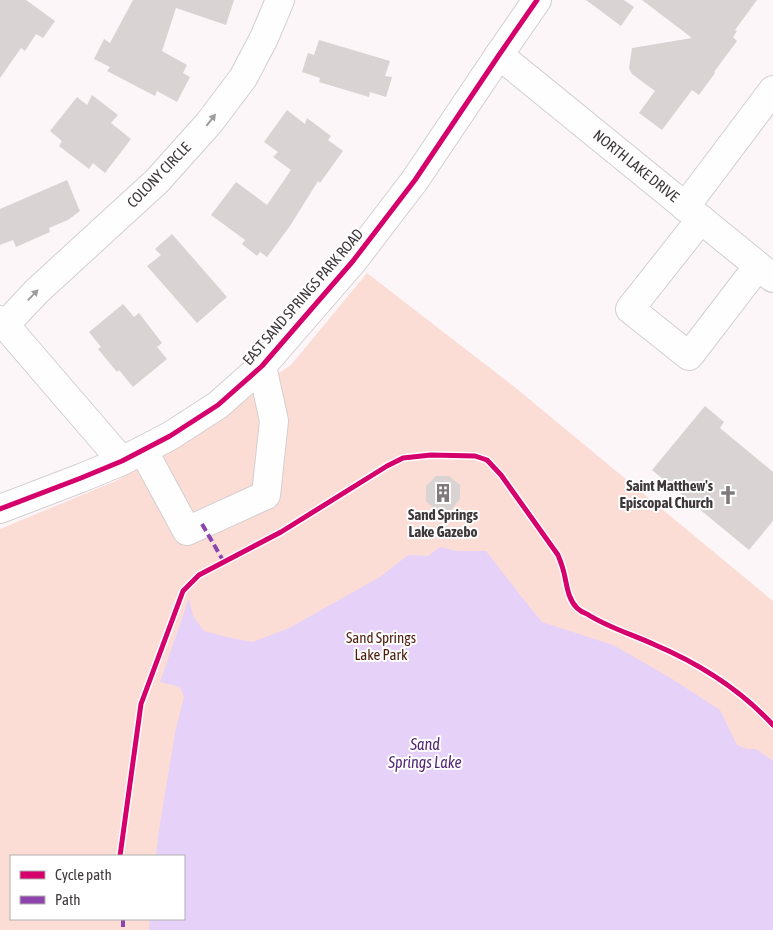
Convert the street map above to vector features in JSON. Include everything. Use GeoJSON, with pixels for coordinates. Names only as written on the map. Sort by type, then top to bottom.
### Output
{"type":"FeatureCollection","features":[{"type":"Feature","properties":{"kind":"street","name":"COLONY CIRCLE"},"geometry":{"type":"LineString","coordinates":[[262,366],[274,421],[266,495],[187,531],[133,456],[2,322],[157,181],[208,124],[243,78],[264,38],[280,0]]}},
{"type":"Feature","properties":{"kind":"street","name":"EAST SAND SPRINGS PARK ROAD"},"geometry":{"type":"LineString","coordinates":[[0,508],[81,478],[133,456],[170,436],[218,405],[262,366],[353,261],[415,180],[537,0]]}},
{"type":"Feature","properties":{"kind":"street","name":"NORTH LAKE DRIVE"},"geometry":{"type":"LineString","coordinates":[[499,55],[765,272]]}},
{"type":"Feature","properties":{"kind":"street"},"geometry":{"type":"LineString","coordinates":[[765,272],[689,356],[630,309],[773,90]]}},
{"type":"Feature","properties":{"kind":"green space","name":"Sand Springs Lake Park"},"geometry":{"type":"Polygon","coordinates":[[[367,273],[517,389],[773,601],[773,930],[0,930],[0,529],[118,480],[291,365],[367,273]]]}},
{"type":"Feature","properties":{"kind":"water","name":"Sand Springs Lake"},"geometry":{"type":"Polygon","coordinates":[[[440,547],[457,551],[486,551],[542,622],[613,645],[669,677],[720,710],[737,745],[747,749],[756,749],[773,761],[773,930],[149,930],[150,920],[185,920],[185,855],[156,855],[175,733],[184,697],[180,687],[160,682],[189,598],[193,616],[204,631],[253,642],[289,628],[380,577],[408,555],[428,556],[440,547]]]}},
{"type":"Feature","properties":{"kind":"building"},"geometry":{"type":"Polygon","coordinates":[[[0,0],[26,0],[55,21],[43,38],[36,34],[25,51],[21,48],[0,78],[0,0]]]}},
{"type":"Feature","properties":{"kind":"building"},"geometry":{"type":"Polygon","coordinates":[[[133,0],[234,0],[226,25],[176,8],[162,51],[187,65],[183,73],[190,77],[177,102],[157,91],[155,96],[107,71],[110,67],[94,59],[104,39],[110,43],[133,0]]]}},
{"type":"Feature","properties":{"kind":"building"},"geometry":{"type":"Polygon","coordinates":[[[586,0],[624,0],[634,7],[621,26],[586,0]]]}},
{"type":"Feature","properties":{"kind":"building"},"geometry":{"type":"Polygon","coordinates":[[[642,0],[757,0],[735,30],[737,31],[733,37],[737,41],[699,95],[692,90],[662,130],[639,113],[655,91],[632,74],[629,68],[632,48],[692,38],[642,0]]]}},
{"type":"Feature","properties":{"kind":"building"},"geometry":{"type":"Polygon","coordinates":[[[319,40],[390,61],[385,76],[392,77],[386,97],[370,92],[369,97],[319,82],[320,78],[302,72],[308,53],[314,55],[319,40]]]}},
{"type":"Feature","properties":{"kind":"building"},"geometry":{"type":"Polygon","coordinates":[[[92,95],[118,115],[111,123],[131,139],[105,173],[93,163],[89,169],[59,146],[62,141],[50,131],[77,97],[87,105],[92,95]]]}},
{"type":"Feature","properties":{"kind":"building"},"geometry":{"type":"Polygon","coordinates":[[[287,110],[305,124],[307,118],[331,136],[328,140],[343,151],[320,183],[318,181],[290,226],[267,257],[260,252],[257,256],[242,244],[245,240],[211,215],[236,182],[267,205],[291,170],[273,157],[278,152],[264,142],[287,110]]]}},
{"type":"Feature","properties":{"kind":"building"},"geometry":{"type":"Polygon","coordinates":[[[67,180],[80,211],[68,220],[49,228],[50,232],[16,247],[13,240],[0,245],[0,209],[67,180]]]}},
{"type":"Feature","properties":{"kind":"building"},"geometry":{"type":"Polygon","coordinates":[[[172,234],[227,297],[197,323],[147,266],[161,255],[155,249],[172,234]]]}},
{"type":"Feature","properties":{"kind":"building"},"geometry":{"type":"Polygon","coordinates":[[[123,304],[134,317],[139,313],[162,343],[157,347],[167,359],[133,387],[119,370],[117,372],[98,349],[101,347],[89,332],[123,304]]]}},
{"type":"Feature","properties":{"kind":"building","name":"Saint Matthew's Episcopal Church"},"geometry":{"type":"Polygon","coordinates":[[[705,406],[724,422],[720,428],[773,472],[773,521],[749,550],[652,470],[705,406]]]}},
{"type":"Feature","properties":{"kind":"building","name":"Sand Springs Lake Gazebo"},"geometry":{"type":"Polygon","coordinates":[[[436,476],[449,476],[460,485],[460,499],[451,510],[436,511],[426,501],[426,486],[436,476]]]}},
{"type":"Feature","properties":{"kind":"marked path"},"geometry":{"type":"LineString","coordinates":[[202,524],[224,562]]}},
{"type":"Feature","properties":{"kind":"marked path"},"geometry":{"type":"LineString","coordinates":[[123,920],[123,930]]}},
{"type":"Feature","properties":{"kind":"cycle path"},"geometry":{"type":"LineString","coordinates":[[0,509],[122,461],[170,436],[218,405],[262,366],[353,261],[415,180],[537,0]]}},
{"type":"Feature","properties":{"kind":"cycle path"},"geometry":{"type":"LineString","coordinates":[[120,855],[141,704],[183,591],[199,575],[281,532],[403,458],[431,455],[475,456],[487,460],[501,475],[558,555],[569,594],[577,608],[603,623],[670,651],[702,668],[747,700],[773,725]]}},
{"type":"Feature","properties":{"kind":"place","name":"Sand Springs Lake Gazebo"},"geometry":{"type":"Point","coordinates":[443,493]}},
{"type":"Feature","properties":{"kind":"place","name":"Saint Matthew's Episcopal Church"},"geometry":{"type":"Point","coordinates":[728,495]}}]}
